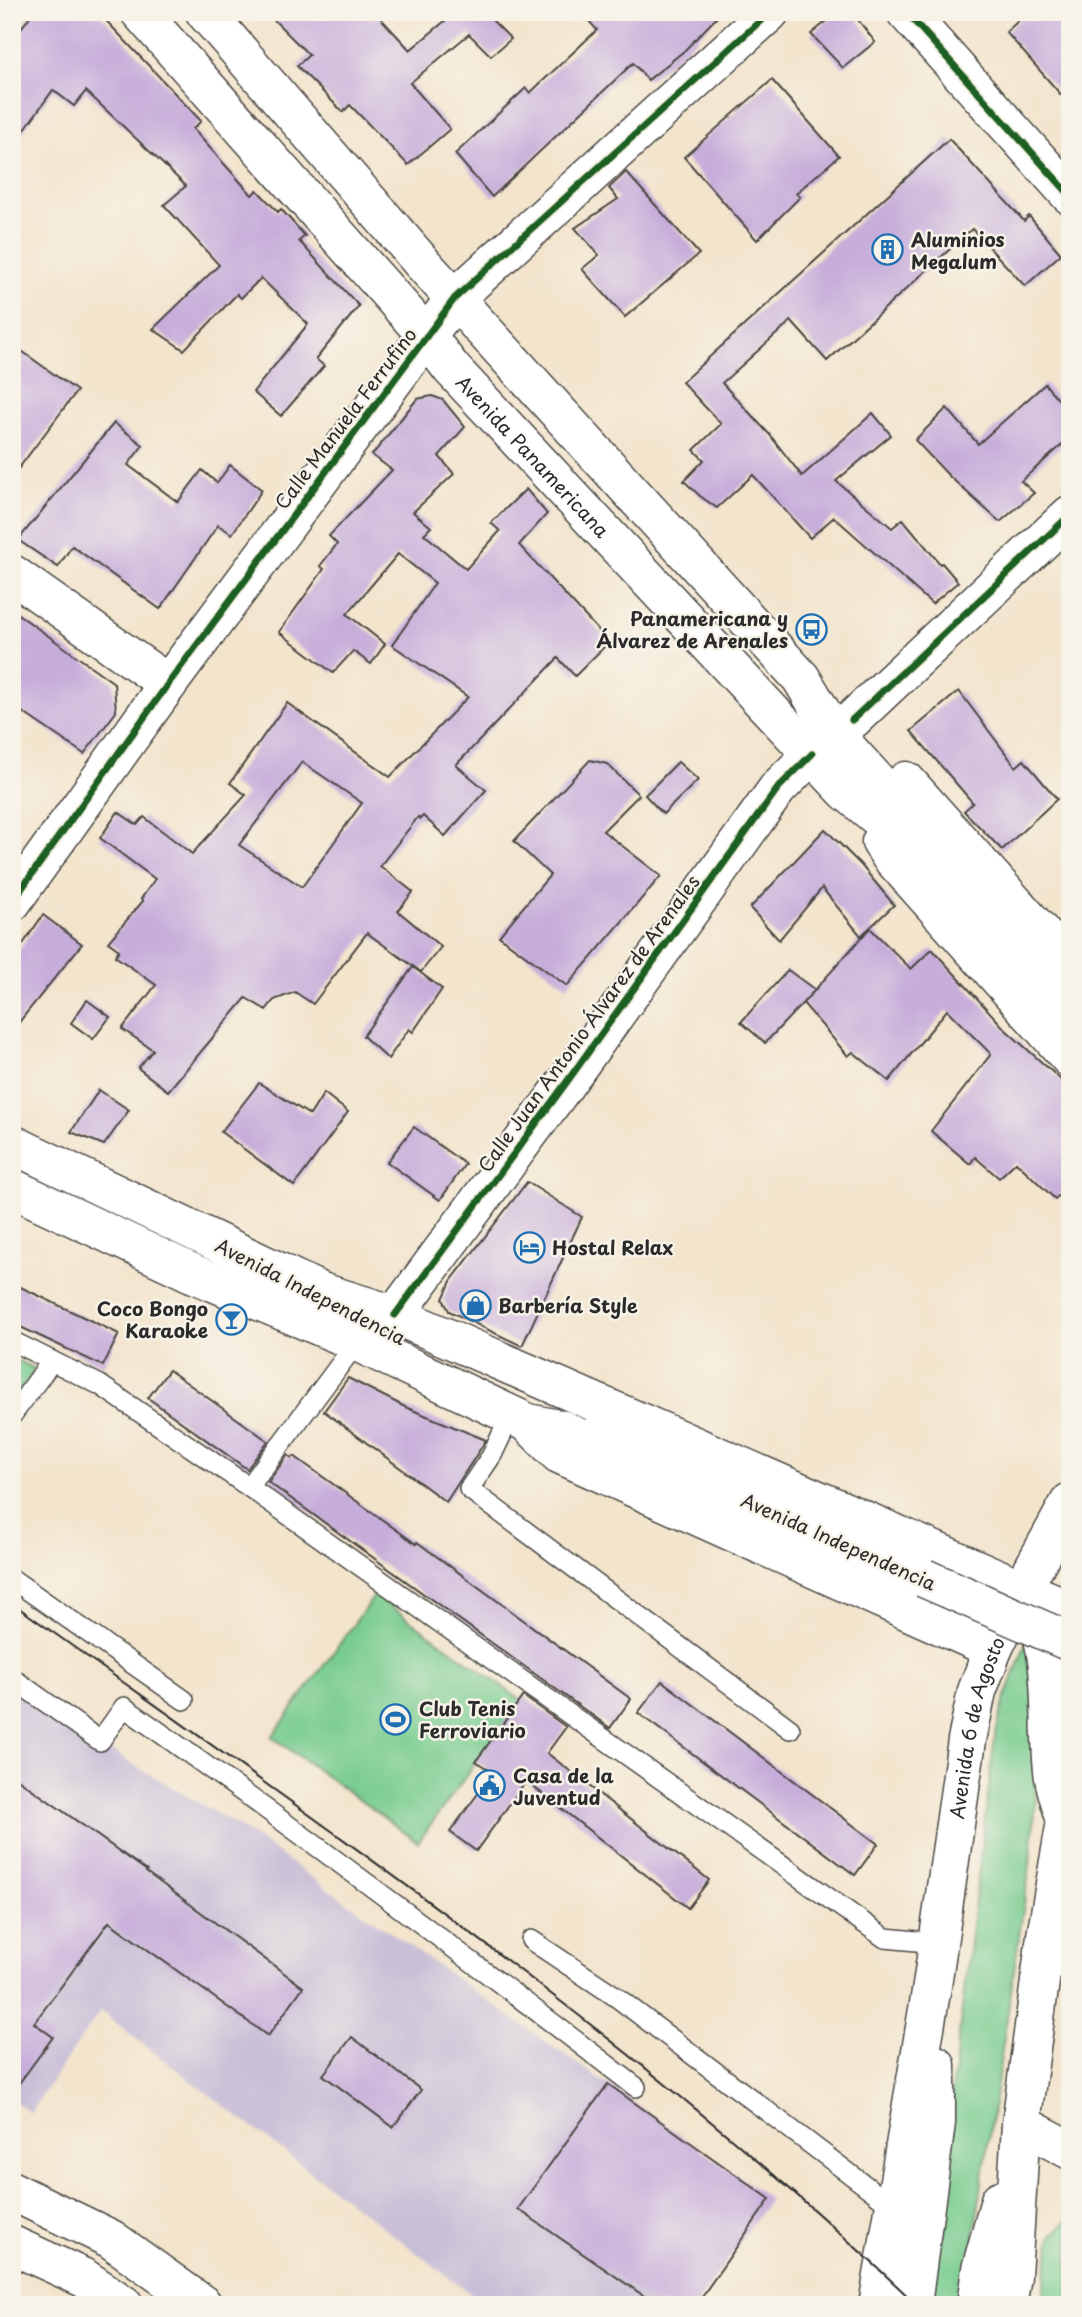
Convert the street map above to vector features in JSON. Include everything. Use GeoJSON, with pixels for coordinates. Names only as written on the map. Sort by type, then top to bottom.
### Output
{"type":"FeatureCollection","features":[{"type":"Feature","properties":{"kind":"main road","name":"Avenida Panamericana"},"geometry":{"type":"LineString","coordinates":[[140,12],[426,335],[452,368],[846,791],[951,878],[1070,1010]]}},
{"type":"Feature","properties":{"kind":"main road","name":"Avenida Panamericana"},"geometry":{"type":"LineString","coordinates":[[205,12],[456,298],[801,678],[835,735],[921,831],[951,878]]}},
{"type":"Feature","properties":{"kind":"main road","name":"Calle Manuela Ferrufino"},"geometry":{"type":"LineString","coordinates":[[12,902],[168,684],[456,298],[770,12]]}},
{"type":"Feature","properties":{"kind":"main road"},"geometry":{"type":"LineString","coordinates":[[906,12],[1070,195]]}},
{"type":"Feature","properties":{"kind":"main road"},"geometry":{"type":"LineString","coordinates":[[852,720],[1070,515]]}},
{"type":"Feature","properties":{"kind":"main road"},"geometry":{"type":"LineString","coordinates":[[12,574],[168,684]]}},
{"type":"Feature","properties":{"kind":"main road"},"geometry":{"type":"LineString","coordinates":[[801,678],[852,720],[1070,965]]}},
{"type":"Feature","properties":{"kind":"main road","name":"Calle Juan Antonio Álvarez de Arenales"},"geometry":{"type":"LineString","coordinates":[[395,1315],[778,788],[812,754]]}},
{"type":"Feature","properties":{"kind":"main road"},"geometry":{"type":"LineString","coordinates":[[846,791],[890,856],[1070,1058]]}},
{"type":"Feature","properties":{"kind":"main road","name":"Avenida Independencia"},"geometry":{"type":"LineString","coordinates":[[12,1144],[321,1292],[368,1324],[585,1421],[607,1441]]}},
{"type":"Feature","properties":{"kind":"main road","name":"Avenida Independencia"},"geometry":{"type":"LineString","coordinates":[[12,1188],[192,1273],[357,1342],[519,1419],[563,1430],[579,1438],[607,1441],[1070,1642]]}},
{"type":"Feature","properties":{"kind":"main road"},"geometry":{"type":"LineString","coordinates":[[321,1292],[395,1315],[1070,1610]]}},
{"type":"Feature","properties":{"kind":"main road"},"geometry":{"type":"LineString","coordinates":[[519,1419],[559,1454],[993,1649]]}},
{"type":"Feature","properties":{"kind":"main road","name":"Avenida 6 de Agosto"},"geometry":{"type":"LineString","coordinates":[[878,2305],[977,1690],[1022,1589],[1070,1502]]}},
{"type":"Feature","properties":{"kind":"main road"},"geometry":{"type":"LineString","coordinates":[[1007,2305],[1012,2276],[1021,2124],[1046,1936],[1068,1808],[1053,1772],[1051,1681],[1037,1617],[1022,1589]]}},
{"type":"Feature","properties":{"kind":"main road","name":"Avenida 6 de Agosto"},"geometry":{"type":"LineString","coordinates":[[912,2305],[936,2123],[936,1957]]}},
{"type":"Feature","properties":{"kind":"main road"},"geometry":{"type":"LineString","coordinates":[[1021,2124],[1070,2150]]}},
{"type":"Feature","properties":{"kind":"main road"},"geometry":{"type":"LineString","coordinates":[[976,2305],[981,2269],[1021,2124]]}},
{"type":"Feature","properties":{"kind":"main road"},"geometry":{"type":"LineString","coordinates":[[12,2192],[160,2305]]}},
{"type":"Feature","properties":{"kind":"main road"},"geometry":{"type":"LineString","coordinates":[[12,2192],[111,2239],[203,2305]]}},
{"type":"Feature","properties":{"kind":"main road"},"geometry":{"type":"LineString","coordinates":[[12,2245],[84,2278],[124,2305]]}},
{"type":"Feature","properties":{"kind":"main road"},"geometry":{"type":"LineString","coordinates":[[12,2255],[82,2305]]}},
{"type":"Feature","properties":{"kind":"lane"},"geometry":{"type":"LineString","coordinates":[[12,1341],[100,1385],[885,1938],[936,1957]]}},
{"type":"Feature","properties":{"kind":"lane"},"geometry":{"type":"LineString","coordinates":[[249,1488],[357,1342]]}},
{"type":"Feature","properties":{"kind":"lane"},"geometry":{"type":"LineString","coordinates":[[12,1415],[52,1362]]}},
{"type":"Feature","properties":{"kind":"lane"},"geometry":{"type":"LineString","coordinates":[[519,1419],[469,1489],[790,1729]]}},
{"type":"Feature","properties":{"kind":"lane"},"geometry":{"type":"LineString","coordinates":[[12,1579],[184,1700]]}},
{"type":"Feature","properties":{"kind":"lane"},"geometry":{"type":"LineString","coordinates":[[12,1678],[100,1741],[124,1707],[254,1798],[451,1944],[636,2087]]}},
{"type":"Feature","properties":{"kind":"lane"},"geometry":{"type":"LineString","coordinates":[[531,1940],[615,1996],[895,2208]]}},
{"type":"Feature","properties":{"kind":"shaded area"},"geometry":{"type":"Polygon","coordinates":[[[12,1682],[127,1761],[240,1827],[770,2199],[696,2305],[485,2305],[100,2011],[30,2113],[12,2099],[12,1682]]]}},
{"type":"Feature","properties":{"kind":"green space"},"geometry":{"type":"Polygon","coordinates":[[[12,1358],[35,1369],[12,1400],[12,1358]]]}},
{"type":"Feature","properties":{"kind":"green space","name":"Club Tenis Ferroviario"},"geometry":{"type":"Polygon","coordinates":[[[375,1595],[521,1700],[418,1842],[272,1737],[375,1595]]]}},
{"type":"Feature","properties":{"kind":"green space"},"geometry":{"type":"Polygon","coordinates":[[[1031,1629],[1041,1679],[1030,1864],[964,2303],[926,2305],[995,1736],[1005,1699],[1031,1629]]]}},
{"type":"Feature","properties":{"kind":"green space"},"geometry":{"type":"Polygon","coordinates":[[[1070,2218],[1068,2305],[1041,2305],[1052,2236],[1070,2218]]]}},
{"type":"Feature","properties":{"kind":"building"},"geometry":{"type":"Polygon","coordinates":[[[33,12],[98,12],[201,121],[193,129],[252,195],[257,190],[278,212],[281,209],[305,236],[299,241],[359,306],[316,359],[324,366],[281,416],[253,392],[308,324],[261,278],[241,298],[237,294],[184,350],[153,329],[219,265],[164,205],[186,186],[86,91],[74,106],[53,90],[12,147],[12,41],[33,12]]]}},
{"type":"Feature","properties":{"kind":"building"},"geometry":{"type":"Polygon","coordinates":[[[266,12],[375,12],[410,50],[451,16],[447,12],[495,12],[489,17],[511,39],[491,56],[469,34],[410,83],[450,129],[408,165],[350,105],[343,112],[297,66],[309,55],[266,12]]]}},
{"type":"Feature","properties":{"kind":"building"},"geometry":{"type":"Polygon","coordinates":[[[581,12],[722,12],[684,51],[648,80],[633,63],[492,197],[455,154],[526,88],[530,93],[597,30],[581,12]]]}},
{"type":"Feature","properties":{"kind":"building"},"geometry":{"type":"Polygon","coordinates":[[[838,12],[852,12],[875,42],[843,68],[811,34],[838,12]]]}},
{"type":"Feature","properties":{"kind":"building"},"geometry":{"type":"Polygon","coordinates":[[[1028,12],[1070,12],[1070,105],[1006,32],[1028,12]]]}},
{"type":"Feature","properties":{"kind":"building"},"geometry":{"type":"Polygon","coordinates":[[[772,80],[839,156],[796,193],[800,197],[757,240],[684,157],[772,80]]]}},
{"type":"Feature","properties":{"kind":"building"},"geometry":{"type":"Polygon","coordinates":[[[949,139],[1024,221],[1029,216],[1061,254],[1025,286],[972,229],[827,361],[791,321],[722,383],[769,434],[802,476],[873,413],[891,435],[836,481],[892,528],[903,519],[958,582],[932,604],[834,517],[810,538],[753,475],[717,508],[700,496],[684,481],[704,460],[694,450],[721,424],[682,382],[949,139]]]}},
{"type":"Feature","properties":{"kind":"building"},"geometry":{"type":"Polygon","coordinates":[[[626,172],[699,254],[625,317],[582,269],[599,255],[575,228],[618,199],[609,188],[626,172]]]}},
{"type":"Feature","properties":{"kind":"building"},"geometry":{"type":"Polygon","coordinates":[[[12,344],[77,391],[12,477],[12,344]]]}},
{"type":"Feature","properties":{"kind":"building"},"geometry":{"type":"Polygon","coordinates":[[[1045,384],[1070,413],[1070,438],[1021,481],[1034,493],[1000,522],[949,476],[915,440],[947,408],[978,444],[1045,384]]]}},
{"type":"Feature","properties":{"kind":"building"},"geometry":{"type":"Polygon","coordinates":[[[432,396],[443,400],[465,427],[439,456],[454,474],[413,512],[431,527],[424,534],[466,569],[500,531],[491,523],[526,489],[547,514],[519,545],[609,642],[575,676],[558,658],[456,765],[486,790],[445,836],[423,816],[420,819],[418,817],[380,866],[413,892],[398,911],[441,947],[421,972],[367,933],[313,1004],[295,992],[274,1000],[266,1010],[246,998],[168,1091],[138,1068],[153,1050],[122,1029],[156,985],[115,956],[119,950],[108,942],[143,901],[141,899],[155,879],[100,838],[118,812],[137,825],[144,817],[192,854],[246,795],[230,783],[287,703],[390,777],[468,697],[392,645],[435,583],[398,554],[347,614],[385,644],[371,664],[353,651],[333,673],[279,632],[324,569],[320,566],[337,544],[329,536],[392,470],[372,455],[417,399],[432,396]],[[302,762],[239,845],[302,887],[362,803],[302,762]]]}},
{"type":"Feature","properties":{"kind":"building"},"geometry":{"type":"Polygon","coordinates":[[[114,423],[143,445],[128,465],[178,502],[202,470],[217,483],[230,465],[262,490],[232,534],[218,525],[160,609],[72,546],[58,567],[18,540],[114,423]]]}},
{"type":"Feature","properties":{"kind":"building"},"geometry":{"type":"Polygon","coordinates":[[[12,610],[114,683],[116,712],[84,754],[12,705],[12,610]]]}},
{"type":"Feature","properties":{"kind":"building"},"geometry":{"type":"Polygon","coordinates":[[[959,691],[1016,767],[1024,760],[1057,799],[1002,850],[964,811],[973,803],[911,731],[959,691]]]}},
{"type":"Feature","properties":{"kind":"building"},"geometry":{"type":"Polygon","coordinates":[[[590,760],[607,764],[639,795],[603,831],[661,876],[567,986],[499,936],[550,875],[514,841],[590,760]]]}},
{"type":"Feature","properties":{"kind":"building"},"geometry":{"type":"Polygon","coordinates":[[[678,762],[698,780],[663,814],[645,795],[678,762]]]}},
{"type":"Feature","properties":{"kind":"building"},"geometry":{"type":"Polygon","coordinates":[[[825,829],[861,865],[894,905],[861,936],[822,888],[779,940],[750,908],[825,829]]]}},
{"type":"Feature","properties":{"kind":"building"},"geometry":{"type":"Polygon","coordinates":[[[43,915],[82,944],[12,1031],[12,960],[43,915]]]}},
{"type":"Feature","properties":{"kind":"building"},"geometry":{"type":"Polygon","coordinates":[[[870,928],[911,969],[932,949],[1006,1030],[1070,1088],[1070,1185],[1055,1199],[1016,1162],[999,1178],[975,1157],[970,1164],[931,1131],[991,1054],[947,1010],[889,1081],[853,1052],[848,1056],[803,1003],[870,928]]]}},
{"type":"Feature","properties":{"kind":"building"},"geometry":{"type":"Polygon","coordinates":[[[413,967],[442,989],[413,1032],[409,1029],[388,1059],[363,1036],[413,967]]]}},
{"type":"Feature","properties":{"kind":"building"},"geometry":{"type":"Polygon","coordinates":[[[788,970],[815,990],[765,1043],[741,1022],[788,970]]]}},
{"type":"Feature","properties":{"kind":"building"},"geometry":{"type":"Polygon","coordinates":[[[87,1000],[110,1017],[93,1039],[71,1023],[87,1000]]]}},
{"type":"Feature","properties":{"kind":"building"},"geometry":{"type":"Polygon","coordinates":[[[259,1083],[310,1115],[324,1093],[348,1112],[294,1186],[221,1132],[259,1083]]]}},
{"type":"Feature","properties":{"kind":"building"},"geometry":{"type":"Polygon","coordinates":[[[99,1090],[129,1110],[104,1145],[71,1132],[99,1090]]]}},
{"type":"Feature","properties":{"kind":"building"},"geometry":{"type":"Polygon","coordinates":[[[414,1127],[465,1164],[440,1200],[387,1162],[414,1127]]]}},
{"type":"Feature","properties":{"kind":"building"},"geometry":{"type":"Polygon","coordinates":[[[527,1182],[582,1217],[522,1346],[449,1311],[443,1299],[451,1281],[527,1182]]]}},
{"type":"Feature","properties":{"kind":"building"},"geometry":{"type":"Polygon","coordinates":[[[12,1283],[119,1334],[103,1366],[12,1323],[12,1283]]]}},
{"type":"Feature","properties":{"kind":"building"},"geometry":{"type":"Polygon","coordinates":[[[169,1370],[268,1441],[247,1469],[148,1398],[169,1370]]]}},
{"type":"Feature","properties":{"kind":"building"},"geometry":{"type":"Polygon","coordinates":[[[348,1378],[405,1407],[486,1440],[446,1502],[324,1411],[348,1378]]]}},
{"type":"Feature","properties":{"kind":"building"},"geometry":{"type":"Polygon","coordinates":[[[288,1455],[292,1458],[294,1456],[416,1544],[417,1542],[631,1699],[610,1728],[268,1482],[288,1455]]]}},
{"type":"Feature","properties":{"kind":"building"},"geometry":{"type":"Polygon","coordinates":[[[662,1681],[878,1844],[855,1875],[638,1713],[662,1681]]]}},
{"type":"Feature","properties":{"kind":"building"},"geometry":{"type":"Polygon","coordinates":[[[523,1696],[566,1727],[547,1753],[709,1880],[688,1908],[526,1781],[476,1851],[450,1832],[493,1773],[476,1761],[523,1696]]]}},
{"type":"Feature","properties":{"kind":"building"},"geometry":{"type":"Polygon","coordinates":[[[12,1775],[303,1987],[268,2036],[109,1922],[34,2023],[53,2037],[12,2093],[12,1775]]]}},
{"type":"Feature","properties":{"kind":"building"},"geometry":{"type":"Polygon","coordinates":[[[352,2037],[421,2090],[393,2127],[323,2075],[352,2037]]]}},
{"type":"Feature","properties":{"kind":"building"},"geometry":{"type":"Polygon","coordinates":[[[608,2084],[770,2199],[696,2305],[657,2305],[518,2209],[608,2084]]]}},
{"type":"Feature","properties":{"kind":"tram line"},"geometry":{"type":"LineString","coordinates":[[12,1603],[362,1853],[591,2025],[703,2115],[812,2208],[917,2305]]}},
{"type":"Feature","properties":{"kind":"cycle path"},"geometry":{"type":"LineString","coordinates":[[12,902],[168,684],[455,298],[770,12]]}},
{"type":"Feature","properties":{"kind":"cycle path"},"geometry":{"type":"LineString","coordinates":[[906,12],[1070,195]]}},
{"type":"Feature","properties":{"kind":"cycle path"},"geometry":{"type":"LineString","coordinates":[[852,720],[1070,515]]}},
{"type":"Feature","properties":{"kind":"cycle path"},"geometry":{"type":"LineString","coordinates":[[395,1315],[778,788],[812,754]]}},
{"type":"Feature","properties":{"kind":"place","name":"Aluminios Megalum"},"geometry":{"type":"Point","coordinates":[888,250]}},
{"type":"Feature","properties":{"kind":"place","name":"Panamericana y Álvarez de Arenales"},"geometry":{"type":"Point","coordinates":[811,629]}},
{"type":"Feature","properties":{"kind":"place","name":"Hostal Relax"},"geometry":{"type":"Point","coordinates":[529,1247]}},
{"type":"Feature","properties":{"kind":"place","name":"Barbería Style"},"geometry":{"type":"Point","coordinates":[475,1305]}},
{"type":"Feature","properties":{"kind":"place","name":"Coco Bongo Karaoke"},"geometry":{"type":"Point","coordinates":[231,1319]}},
{"type":"Feature","properties":{"kind":"place","name":"Club Tenis Ferroviario"},"geometry":{"type":"Point","coordinates":[396,1719]}},
{"type":"Feature","properties":{"kind":"place","name":"Casa de la Juventud"},"geometry":{"type":"Point","coordinates":[490,1786]}}]}
